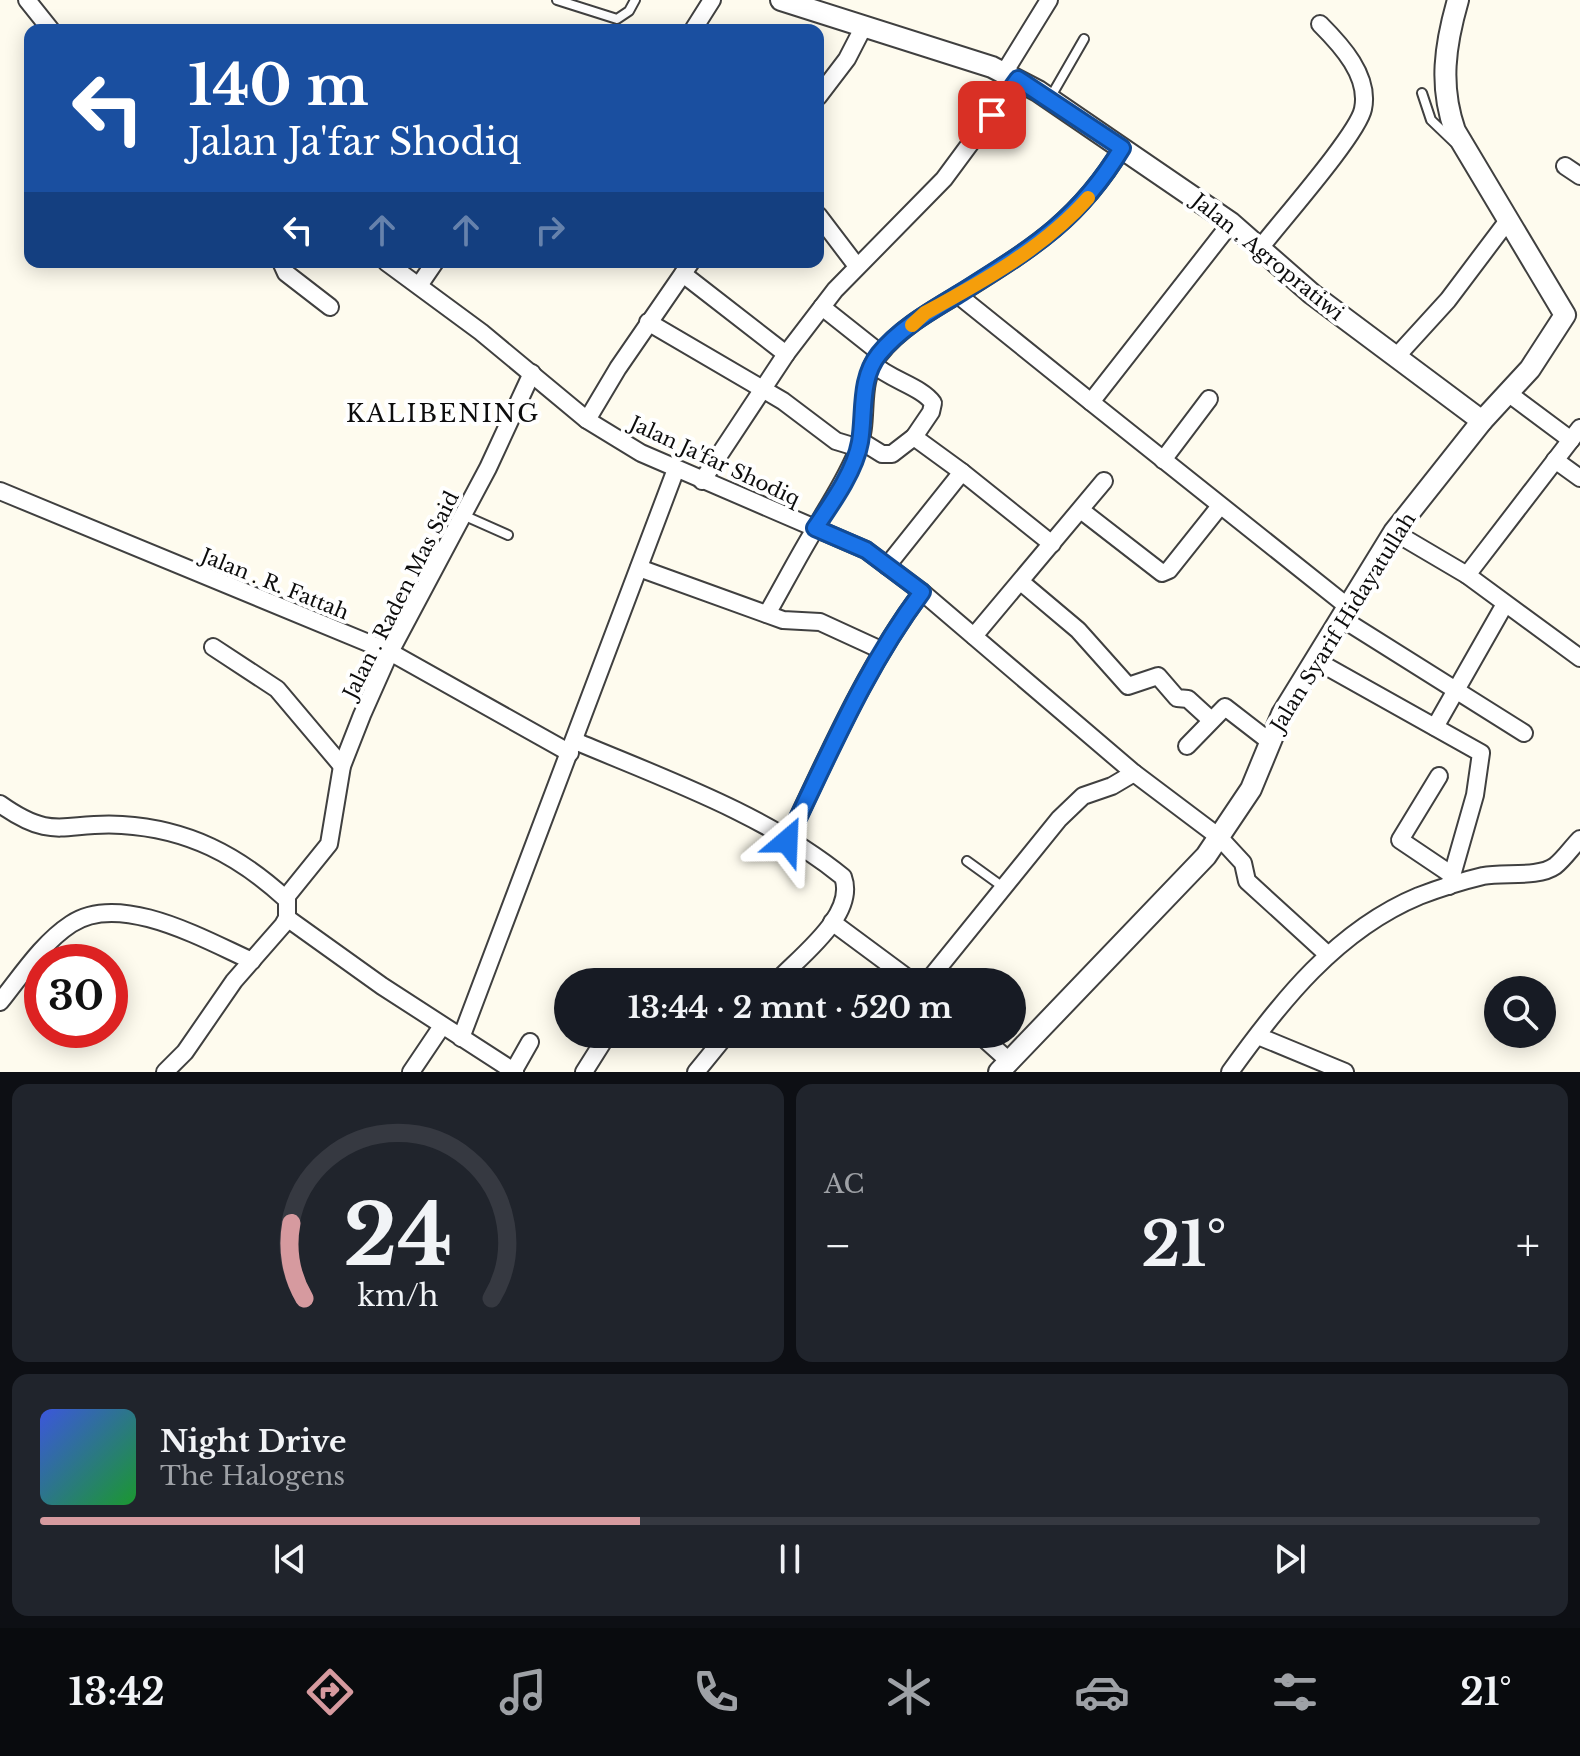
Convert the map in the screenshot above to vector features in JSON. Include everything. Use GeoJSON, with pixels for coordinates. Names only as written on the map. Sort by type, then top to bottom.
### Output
{"type":"FeatureCollection","features":[{"type":"Feature","properties":{"kind":"street"},"geometry":{"type":"LineString","coordinates":[[27,0],[46,24]]}},
{"type":"Feature","properties":{"kind":"street"},"geometry":{"type":"LineString","coordinates":[[697,24],[712,0]]}},
{"type":"Feature","properties":{"kind":"street","name":"Jalan . Agropratiwi"},"geometry":{"type":"LineString","coordinates":[[781,0],[1011,76],[1049,98],[1231,223],[1312,294],[1482,421]]}},
{"type":"Feature","properties":{"kind":"street"},"geometry":{"type":"LineString","coordinates":[[702,481],[761,389],[822,307],[856,265],[944,179],[1011,76],[1049,0]]}},
{"type":"Feature","properties":{"kind":"street"},"geometry":{"type":"LineString","coordinates":[[1458,0],[1444,56],[1445,104],[1467,152],[1572,316]]}},
{"type":"Feature","properties":{"kind":"street"},"geometry":{"type":"LineString","coordinates":[[1261,247],[1346,138],[1363,110],[1363,93],[1355,68],[1338,42],[1320,24]]}},
{"type":"Feature","properties":{"kind":"street"},"geometry":{"type":"LineString","coordinates":[[824,89],[847,59],[864,26]]}},
{"type":"Feature","properties":{"kind":"street"},"geometry":{"type":"LineString","coordinates":[[767,614],[834,500],[860,444],[861,408],[877,358],[925,313],[1023,254],[1070,218],[1100,185],[1122,148]]}},
{"type":"Feature","properties":{"kind":"street"},"geometry":{"type":"LineString","coordinates":[[1565,166],[1580,176]]}},
{"type":"Feature","properties":{"kind":"street"},"geometry":{"type":"LineString","coordinates":[[1396,357],[1448,300],[1509,219]]}},
{"type":"Feature","properties":{"kind":"street"},"geometry":{"type":"LineString","coordinates":[[824,223],[856,265]]}},
{"type":"Feature","properties":{"kind":"street"},"geometry":{"type":"LineString","coordinates":[[1091,402],[1231,223]]}},
{"type":"Feature","properties":{"kind":"street"},"geometry":{"type":"LineString","coordinates":[[284,268],[330,307]]}},
{"type":"Feature","properties":{"kind":"street","name":"Jalan Ja'far Shodiq"},"geometry":{"type":"LineString","coordinates":[[395,268],[420,284],[587,420],[641,453],[866,550],[922,592],[1134,773],[1219,837],[1243,863],[1247,881],[1327,954]]}},
{"type":"Feature","properties":{"kind":"street"},"geometry":{"type":"LineString","coordinates":[[420,284],[431,268]]}},
{"type":"Feature","properties":{"kind":"street"},"geometry":{"type":"LineString","coordinates":[[587,420],[686,268]]}},
{"type":"Feature","properties":{"kind":"street"},"geometry":{"type":"LineString","coordinates":[[689,268],[786,354]]}},
{"type":"Feature","properties":{"kind":"street"},"geometry":{"type":"LineString","coordinates":[[958,295],[1220,506],[1344,612],[1524,733]]}},
{"type":"Feature","properties":{"kind":"street"},"geometry":{"type":"LineString","coordinates":[[648,322],[783,401],[836,441],[860,444],[882,454],[899,452],[914,437],[931,412],[933,403],[928,396],[896,382],[877,358],[822,307]]}},
{"type":"Feature","properties":{"kind":"street","name":"Jalan Syarif Hidayatullah"},"geometry":{"type":"LineString","coordinates":[[1004,1066],[1219,837],[1251,789],[1269,741],[1315,660],[1394,532],[1482,421],[1530,369],[1572,316]]}},
{"type":"Feature","properties":{"kind":"street","name":"Jalan . Raden Mas Said"},"geometry":{"type":"LineString","coordinates":[[286,899],[329,844],[342,766],[390,652],[463,515],[532,373]]}},
{"type":"Feature","properties":{"kind":"street"},"geometry":{"type":"LineString","coordinates":[[1467,575],[1575,434],[1508,393]]}},
{"type":"Feature","properties":{"kind":"street"},"geometry":{"type":"LineString","coordinates":[[1163,460],[1209,399]]}},
{"type":"Feature","properties":{"kind":"street"},"geometry":{"type":"LineString","coordinates":[[914,437],[1052,544]]}},
{"type":"Feature","properties":{"kind":"street"},"geometry":{"type":"LineString","coordinates":[[1555,460],[1580,478]]}},
{"type":"Feature","properties":{"kind":"street"},"geometry":{"type":"LineString","coordinates":[[461,1038],[676,469]]}},
{"type":"Feature","properties":{"kind":"street"},"geometry":{"type":"LineString","coordinates":[[887,566],[962,472]]}},
{"type":"Feature","properties":{"kind":"street"},"geometry":{"type":"LineString","coordinates":[[974,636],[1082,511],[1104,481]]}},
{"type":"Feature","properties":{"kind":"street","name":"Jalan . R. Fattah"},"geometry":{"type":"LineString","coordinates":[[0,491],[390,652],[572,747],[738,814],[822,860],[843,877],[846,895],[832,922],[789,968]]}},
{"type":"Feature","properties":{"kind":"street"},"geometry":{"type":"LineString","coordinates":[[1082,511],[1162,573],[1169,570],[1220,506]]}},
{"type":"Feature","properties":{"kind":"street"},"geometry":{"type":"LineString","coordinates":[[1394,532],[1467,575],[1580,658]]}},
{"type":"Feature","properties":{"kind":"street"},"geometry":{"type":"LineString","coordinates":[[639,568],[783,620],[820,622],[881,650]]}},
{"type":"Feature","properties":{"kind":"street"},"geometry":{"type":"LineString","coordinates":[[1021,582],[1078,630],[1128,686],[1158,676],[1177,698],[1188,699],[1211,720]]}},
{"type":"Feature","properties":{"kind":"street"},"geometry":{"type":"LineString","coordinates":[[787,841],[881,650],[922,592]]}},
{"type":"Feature","properties":{"kind":"street"},"geometry":{"type":"LineString","coordinates":[[1435,727],[1505,604]]}},
{"type":"Feature","properties":{"kind":"street"},"geometry":{"type":"LineString","coordinates":[[213,647],[277,689],[342,766]]}},
{"type":"Feature","properties":{"kind":"street"},"geometry":{"type":"LineString","coordinates":[[1315,660],[1482,756],[1475,795],[1450,880]]}},
{"type":"Feature","properties":{"kind":"street"},"geometry":{"type":"LineString","coordinates":[[1187,746],[1227,707],[1269,741]]}},
{"type":"Feature","properties":{"kind":"street"},"geometry":{"type":"LineString","coordinates":[[938,968],[1083,796],[1112,786],[1134,773]]}},
{"type":"Feature","properties":{"kind":"street"},"geometry":{"type":"LineString","coordinates":[[1439,776],[1400,840],[1450,880]]}},
{"type":"Feature","properties":{"kind":"street"},"geometry":{"type":"LineString","coordinates":[[0,804],[50,830],[108,824],[179,833],[239,860],[286,899],[287,918],[234,981],[174,1066],[165,1072]]}},
{"type":"Feature","properties":{"kind":"street"},"geometry":{"type":"LineString","coordinates":[[1230,1072],[1327,954],[1416,897],[1450,880],[1554,867],[1580,839]]}},
{"type":"Feature","properties":{"kind":"street"},"geometry":{"type":"LineString","coordinates":[[0,1002],[39,953],[70,924],[85,916],[137,914],[184,930],[252,961]]}},
{"type":"Feature","properties":{"kind":"street"},"geometry":{"type":"LineString","coordinates":[[287,918],[514,1072],[530,1042]]}},
{"type":"Feature","properties":{"kind":"street"},"geometry":{"type":"LineString","coordinates":[[832,922],[894,968]]}},
{"type":"Feature","properties":{"kind":"street"},"geometry":{"type":"LineString","coordinates":[[411,1072],[442,1026]]}},
{"type":"Feature","properties":{"kind":"street"},"geometry":{"type":"LineString","coordinates":[[1258,1036],[1345,1072]]}},
{"type":"Feature","properties":{"kind":"street"},"geometry":{"type":"LineString","coordinates":[[584,1072],[599,1048]]}},
{"type":"Feature","properties":{"kind":"street"},"geometry":{"type":"LineString","coordinates":[[696,1072],[716,1048]]}},
{"type":"Feature","properties":{"kind":"street"},"geometry":{"type":"LineString","coordinates":[[990,1048],[1004,1066]]}},
{"type":"Feature","properties":{"kind":"lane"},"geometry":{"type":"LineString","coordinates":[[557,0],[617,19],[629,11],[635,0]]}},
{"type":"Feature","properties":{"kind":"lane"},"geometry":{"type":"LineString","coordinates":[[1049,98],[1084,39]]}},
{"type":"Feature","properties":{"kind":"lane"},"geometry":{"type":"LineString","coordinates":[[1422,93],[1437,129],[1467,152]]}},
{"type":"Feature","properties":{"kind":"lane"},"geometry":{"type":"LineString","coordinates":[[463,515],[508,535]]}},
{"type":"Feature","properties":{"kind":"lane"},"geometry":{"type":"LineString","coordinates":[[967,861],[1003,888]]}},
{"type":"Feature","properties":{"kind":"slow traffic"},"geometry":{"type":"LineString","coordinates":[[912,325],[925,313],[1023,254],[1070,218],[1088,198]]}},
{"type":"Feature","properties":{"kind":"district","name":"KALIBENING"},"geometry":{"type":"Point","coordinates":[443,413]}},
{"type":"Feature","properties":{"kind":"route"},"geometry":{"type":"LineString","coordinates":[[787,841],[866,678],[889,637],[922,592],[866,550],[815,528],[834,500],[859,448],[861,408],[870,368],[880,353],[925,313],[1023,254],[1070,218],[1100,185],[1122,148],[1018,79],[992,115]]}}]}
